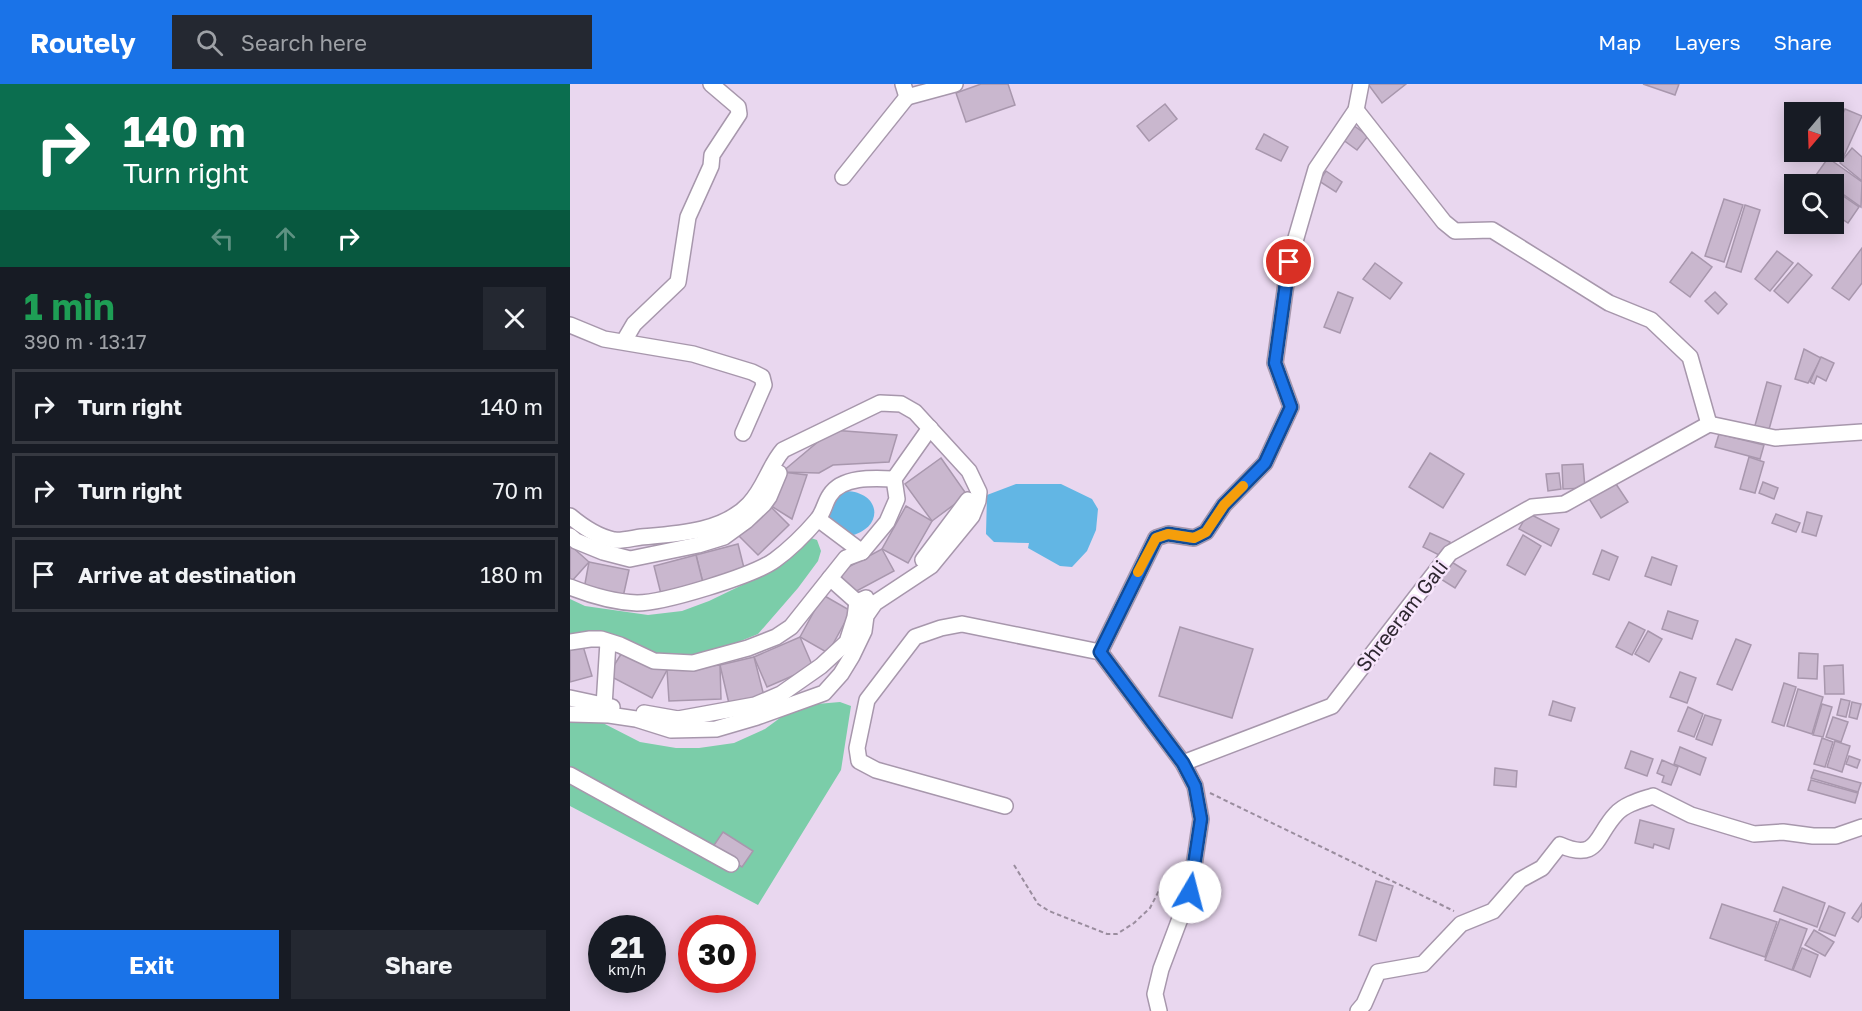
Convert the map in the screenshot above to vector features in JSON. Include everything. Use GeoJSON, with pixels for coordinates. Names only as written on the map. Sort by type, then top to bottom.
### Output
{"type":"FeatureCollection","features":[{"type":"Feature","properties":{"kind":"street"},"geometry":{"type":"LineString","coordinates":[[624,342],[634,324],[678,282],[688,217],[711,166],[712,155],[739,114],[738,107],[711,84]]}},
{"type":"Feature","properties":{"kind":"street"},"geometry":{"type":"LineString","coordinates":[[843,177],[905,91],[955,84]]}},
{"type":"Feature","properties":{"kind":"street"},"geometry":{"type":"LineString","coordinates":[[1100,652],[1156,538],[1168,534],[1194,538],[1206,532],[1224,505],[1265,463],[1291,407],[1275,363],[1289,262],[1316,169],[1356,110],[1361,84]]}},
{"type":"Feature","properties":{"kind":"street"},"geometry":{"type":"LineString","coordinates":[[1356,110],[1444,222],[1455,231],[1492,230],[1609,303],[1651,320],[1690,357],[1709,424],[1774,438],[1862,432]]}},
{"type":"Feature","properties":{"kind":"street"},"geometry":{"type":"LineString","coordinates":[[570,325],[604,339],[693,354],[762,377],[764,385],[743,433]]}},
{"type":"Feature","properties":{"kind":"street"},"geometry":{"type":"LineString","coordinates":[[570,516],[584,528],[614,540],[678,534],[714,526],[749,504],[774,460],[783,450],[880,403],[901,404],[915,412],[969,471],[979,492],[972,516],[931,566],[875,603],[866,616],[864,631],[852,656],[841,674],[824,693],[716,729],[671,730],[627,717],[591,713],[570,714]]}},
{"type":"Feature","properties":{"kind":"street","name":"Shreeram Gali"},"geometry":{"type":"LineString","coordinates":[[1183,763],[1332,706],[1450,553],[1532,507],[1564,504],[1709,424]]}},
{"type":"Feature","properties":{"kind":"street"},"geometry":{"type":"LineString","coordinates":[[570,642],[590,639],[608,642],[654,661],[693,663],[748,648],[776,637],[799,619],[846,558],[862,552],[887,522],[897,499],[894,479],[930,428]]}},
{"type":"Feature","properties":{"kind":"street"},"geometry":{"type":"LineString","coordinates":[[570,536],[603,552],[630,559],[724,537],[764,504],[779,473]]}},
{"type":"Feature","properties":{"kind":"street"},"geometry":{"type":"LineString","coordinates":[[570,587],[586,593],[635,603],[655,602],[751,574],[775,560],[818,519],[825,509],[829,495],[837,487],[872,478],[894,479]]}},
{"type":"Feature","properties":{"kind":"street"},"geometry":{"type":"LineString","coordinates":[[857,602],[883,589],[918,564],[968,500]]}},
{"type":"Feature","properties":{"kind":"street"},"geometry":{"type":"LineString","coordinates":[[818,519],[862,552]]}},
{"type":"Feature","properties":{"kind":"street"},"geometry":{"type":"LineString","coordinates":[[830,578],[857,602]]}},
{"type":"Feature","properties":{"kind":"street"},"geometry":{"type":"LineString","coordinates":[[570,698],[678,719],[755,705],[781,694],[837,653],[847,642],[857,602]]}},
{"type":"Feature","properties":{"kind":"street"},"geometry":{"type":"LineString","coordinates":[[1005,806],[876,770],[860,761],[857,748],[867,700],[915,637],[962,624],[1100,652],[1183,763],[1195,786],[1201,819],[1190,892],[1161,969],[1155,994],[1160,1011]]}},
{"type":"Feature","properties":{"kind":"street"},"geometry":{"type":"LineString","coordinates":[[604,706],[608,642]]}},
{"type":"Feature","properties":{"kind":"street"},"geometry":{"type":"LineString","coordinates":[[570,775],[731,864]]}},
{"type":"Feature","properties":{"kind":"street"},"geometry":{"type":"LineString","coordinates":[[1358,1011],[1364,1004],[1378,972],[1423,964],[1461,924],[1493,911],[1520,880],[1542,868],[1560,845],[1574,852],[1591,849],[1604,834],[1616,814],[1632,803],[1653,796],[1690,815],[1754,834],[1783,832],[1813,837],[1836,836],[1862,827]]}},
{"type":"Feature","properties":{"kind":"path"},"geometry":{"type":"LineString","coordinates":[[1195,786],[1470,919]]}},
{"type":"Feature","properties":{"kind":"path"},"geometry":{"type":"LineString","coordinates":[[1014,865],[1038,904],[1049,911],[1107,934],[1117,934],[1134,923],[1150,908],[1168,873],[1196,851]]}},
{"type":"Feature","properties":{"kind":"green space"},"geometry":{"type":"Polygon","coordinates":[[[808,537],[817,540],[821,551],[818,561],[758,634],[711,653],[661,659],[623,639],[586,631],[570,634],[570,599],[585,606],[648,615],[682,611],[709,601],[763,575],[780,564],[808,537]]]}},
{"type":"Feature","properties":{"kind":"green space"},"geometry":{"type":"Polygon","coordinates":[[[840,702],[851,706],[841,770],[758,905],[570,806],[570,717],[597,720],[640,742],[676,748],[699,748],[734,743],[765,729],[784,715],[817,704],[840,702]]]}},
{"type":"Feature","properties":{"kind":"water"},"geometry":{"type":"Polygon","coordinates":[[[1016,484],[1061,484],[1092,499],[1098,509],[1096,530],[1087,551],[1072,567],[1060,566],[1028,548],[1029,543],[994,542],[986,534],[987,495],[1016,484]]]}},
{"type":"Feature","properties":{"kind":"water"},"geometry":{"type":"Polygon","coordinates":[[[846,491],[866,497],[874,511],[869,526],[850,536],[830,522],[832,504],[846,491]]]}},
{"type":"Feature","properties":{"kind":"building"},"geometry":{"type":"Polygon","coordinates":[[[981,84],[1008,84],[1015,105],[966,122],[956,93],[981,84]]]}},
{"type":"Feature","properties":{"kind":"building"},"geometry":{"type":"Polygon","coordinates":[[[1368,84],[1406,84],[1382,103],[1368,84]]]}},
{"type":"Feature","properties":{"kind":"building"},"geometry":{"type":"Polygon","coordinates":[[[1643,84],[1679,84],[1675,95],[1643,84]]]}},
{"type":"Feature","properties":{"kind":"building"},"geometry":{"type":"Polygon","coordinates":[[[1165,104],[1177,119],[1149,141],[1137,126],[1165,104]]]}},
{"type":"Feature","properties":{"kind":"building"},"geometry":{"type":"Polygon","coordinates":[[[1845,109],[1862,116],[1844,156],[1845,109]]]}},
{"type":"Feature","properties":{"kind":"building"},"geometry":{"type":"Polygon","coordinates":[[[1353,125],[1368,136],[1357,150],[1342,139],[1353,125]]]}},
{"type":"Feature","properties":{"kind":"building"},"geometry":{"type":"Polygon","coordinates":[[[1264,134],[1288,147],[1281,161],[1256,149],[1264,134]]]}},
{"type":"Feature","properties":{"kind":"building"},"geometry":{"type":"Polygon","coordinates":[[[1852,148],[1862,157],[1862,181],[1840,163],[1844,162],[1844,158],[1852,148]]]}},
{"type":"Feature","properties":{"kind":"building"},"geometry":{"type":"Polygon","coordinates":[[[1825,162],[1834,162],[1862,182],[1861,207],[1844,195],[1844,174],[1817,174],[1825,162]]]}},
{"type":"Feature","properties":{"kind":"building"},"geometry":{"type":"Polygon","coordinates":[[[1326,171],[1342,182],[1336,192],[1319,181],[1326,171]]]}},
{"type":"Feature","properties":{"kind":"building"},"geometry":{"type":"Polygon","coordinates":[[[1844,197],[1859,207],[1848,223],[1844,220],[1844,197]]]}},
{"type":"Feature","properties":{"kind":"building"},"geometry":{"type":"Polygon","coordinates":[[[1724,199],[1743,205],[1724,262],[1705,256],[1724,199]]]}},
{"type":"Feature","properties":{"kind":"building"},"geometry":{"type":"Polygon","coordinates":[[[1745,205],[1760,210],[1741,272],[1726,267],[1745,205]]]}},
{"type":"Feature","properties":{"kind":"building"},"geometry":{"type":"Polygon","coordinates":[[[1862,248],[1862,283],[1849,300],[1832,288],[1862,248]]]}},
{"type":"Feature","properties":{"kind":"building"},"geometry":{"type":"Polygon","coordinates":[[[1777,251],[1793,263],[1770,291],[1755,279],[1777,251]]]}},
{"type":"Feature","properties":{"kind":"building"},"geometry":{"type":"Polygon","coordinates":[[[1692,252],[1712,267],[1690,297],[1670,282],[1692,252]]]}},
{"type":"Feature","properties":{"kind":"building"},"geometry":{"type":"Polygon","coordinates":[[[1375,263],[1402,283],[1390,299],[1363,279],[1375,263]]]}},
{"type":"Feature","properties":{"kind":"building"},"geometry":{"type":"Polygon","coordinates":[[[1798,263],[1812,275],[1788,303],[1774,291],[1798,263]]]}},
{"type":"Feature","properties":{"kind":"building"},"geometry":{"type":"Polygon","coordinates":[[[1338,292],[1353,298],[1340,333],[1324,327],[1338,292]]]}},
{"type":"Feature","properties":{"kind":"building"},"geometry":{"type":"Polygon","coordinates":[[[1715,292],[1727,304],[1718,314],[1705,301],[1715,292]]]}},
{"type":"Feature","properties":{"kind":"building"},"geometry":{"type":"Polygon","coordinates":[[[1804,349],[1821,358],[1808,383],[1795,379],[1804,349]]]}},
{"type":"Feature","properties":{"kind":"building"},"geometry":{"type":"Polygon","coordinates":[[[1821,357],[1834,363],[1826,381],[1817,376],[1814,384],[1810,382],[1821,357]]]}},
{"type":"Feature","properties":{"kind":"building"},"geometry":{"type":"Polygon","coordinates":[[[1767,382],[1781,386],[1768,433],[1754,429],[1767,382]]]}},
{"type":"Feature","properties":{"kind":"building"},"geometry":{"type":"Polygon","coordinates":[[[832,430],[897,435],[889,462],[833,465],[819,473],[782,472],[832,430]]]}},
{"type":"Feature","properties":{"kind":"building"},"geometry":{"type":"Polygon","coordinates":[[[1719,434],[1764,445],[1760,459],[1715,447],[1719,434]]]}},
{"type":"Feature","properties":{"kind":"building"},"geometry":{"type":"Polygon","coordinates":[[[1430,453],[1464,474],[1443,508],[1409,487],[1430,453]]]}},
{"type":"Feature","properties":{"kind":"building"},"geometry":{"type":"Polygon","coordinates":[[[1749,457],[1764,462],[1755,493],[1740,489],[1749,457]]]}},
{"type":"Feature","properties":{"kind":"building"},"geometry":{"type":"Polygon","coordinates":[[[941,458],[967,495],[932,521],[905,484],[941,458]]]}},
{"type":"Feature","properties":{"kind":"building"},"geometry":{"type":"Polygon","coordinates":[[[1583,464],[1585,488],[1563,489],[1562,465],[1583,464]]]}},
{"type":"Feature","properties":{"kind":"building"},"geometry":{"type":"Polygon","coordinates":[[[782,472],[807,475],[792,519],[768,504],[782,472]]]}},
{"type":"Feature","properties":{"kind":"building"},"geometry":{"type":"Polygon","coordinates":[[[1559,473],[1561,489],[1548,491],[1546,474],[1559,473]]]}},
{"type":"Feature","properties":{"kind":"building"},"geometry":{"type":"Polygon","coordinates":[[[1614,481],[1628,502],[1601,518],[1588,497],[1614,481]]]}},
{"type":"Feature","properties":{"kind":"building"},"geometry":{"type":"Polygon","coordinates":[[[1763,482],[1778,488],[1774,499],[1759,493],[1763,482]]]}},
{"type":"Feature","properties":{"kind":"building"},"geometry":{"type":"Polygon","coordinates":[[[768,504],[789,525],[758,555],[737,534],[768,504]]]}},
{"type":"Feature","properties":{"kind":"building"},"geometry":{"type":"Polygon","coordinates":[[[906,506],[932,521],[908,563],[882,549],[906,506]]]}},
{"type":"Feature","properties":{"kind":"building"},"geometry":{"type":"Polygon","coordinates":[[[1807,512],[1822,516],[1816,536],[1802,532],[1807,512]]]}},
{"type":"Feature","properties":{"kind":"building"},"geometry":{"type":"Polygon","coordinates":[[[1528,513],[1559,529],[1551,546],[1519,529],[1528,513]]]}},
{"type":"Feature","properties":{"kind":"building"},"geometry":{"type":"Polygon","coordinates":[[[1776,514],[1800,523],[1796,532],[1772,523],[1776,514]]]}},
{"type":"Feature","properties":{"kind":"building"},"geometry":{"type":"Polygon","coordinates":[[[1430,533],[1450,542],[1443,557],[1423,547],[1430,533]]]}},
{"type":"Feature","properties":{"kind":"building"},"geometry":{"type":"Polygon","coordinates":[[[1523,535],[1541,546],[1525,575],[1507,565],[1523,535]]]}},
{"type":"Feature","properties":{"kind":"building"},"geometry":{"type":"Polygon","coordinates":[[[738,544],[745,572],[703,583],[696,555],[738,544]]]}},
{"type":"Feature","properties":{"kind":"building"},"geometry":{"type":"Polygon","coordinates":[[[570,545],[589,562],[571,582],[570,582],[570,545]]]}},
{"type":"Feature","properties":{"kind":"building"},"geometry":{"type":"Polygon","coordinates":[[[882,549],[894,571],[851,594],[839,572],[882,549]]]}},
{"type":"Feature","properties":{"kind":"building"},"geometry":{"type":"Polygon","coordinates":[[[1602,550],[1618,557],[1609,580],[1593,574],[1602,550]]]}},
{"type":"Feature","properties":{"kind":"building"},"geometry":{"type":"Polygon","coordinates":[[[696,555],[703,583],[661,594],[654,566],[696,555]]]}},
{"type":"Feature","properties":{"kind":"building"},"geometry":{"type":"Polygon","coordinates":[[[1652,557],[1677,566],[1671,585],[1645,576],[1652,557]]]}},
{"type":"Feature","properties":{"kind":"building"},"geometry":{"type":"Polygon","coordinates":[[[1447,559],[1466,571],[1455,588],[1436,576],[1447,559]]]}},
{"type":"Feature","properties":{"kind":"building"},"geometry":{"type":"Polygon","coordinates":[[[589,562],[629,570],[623,597],[584,589],[589,562]]]}},
{"type":"Feature","properties":{"kind":"building"},"geometry":{"type":"Polygon","coordinates":[[[823,595],[851,611],[828,653],[800,637],[823,595]]]}},
{"type":"Feature","properties":{"kind":"building"},"geometry":{"type":"Polygon","coordinates":[[[1668,611],[1698,621],[1692,639],[1662,629],[1668,611]]]}},
{"type":"Feature","properties":{"kind":"building"},"geometry":{"type":"Polygon","coordinates":[[[1629,622],[1645,630],[1632,655],[1616,647],[1629,622]]]}},
{"type":"Feature","properties":{"kind":"building"},"geometry":{"type":"Polygon","coordinates":[[[1180,627],[1253,649],[1232,718],[1159,696],[1180,627]]]}},
{"type":"Feature","properties":{"kind":"building"},"geometry":{"type":"Polygon","coordinates":[[[1648,631],[1662,639],[1649,662],[1635,654],[1648,631]]]}},
{"type":"Feature","properties":{"kind":"building"},"geometry":{"type":"Polygon","coordinates":[[[800,637],[813,667],[767,687],[754,657],[800,637]]]}},
{"type":"Feature","properties":{"kind":"building"},"geometry":{"type":"Polygon","coordinates":[[[1736,639],[1751,645],[1732,690],[1717,684],[1736,639]]]}},
{"type":"Feature","properties":{"kind":"building"},"geometry":{"type":"Polygon","coordinates":[[[583,646],[592,676],[570,682],[570,650],[583,646]]]}},
{"type":"Feature","properties":{"kind":"building"},"geometry":{"type":"Polygon","coordinates":[[[623,651],[667,670],[652,698],[608,675],[623,651]]]}},
{"type":"Feature","properties":{"kind":"building"},"geometry":{"type":"Polygon","coordinates":[[[1799,653],[1818,654],[1817,679],[1798,678],[1799,653]]]}},
{"type":"Feature","properties":{"kind":"building"},"geometry":{"type":"Polygon","coordinates":[[[754,657],[765,700],[730,708],[720,665],[754,657]]]}},
{"type":"Feature","properties":{"kind":"building"},"geometry":{"type":"Polygon","coordinates":[[[720,665],[721,699],[669,701],[667,670],[720,665]]]}},
{"type":"Feature","properties":{"kind":"building"},"geometry":{"type":"Polygon","coordinates":[[[1843,665],[1844,694],[1825,694],[1824,666],[1843,665]]]}},
{"type":"Feature","properties":{"kind":"building"},"geometry":{"type":"Polygon","coordinates":[[[1680,672],[1696,678],[1687,703],[1670,697],[1680,672]]]}},
{"type":"Feature","properties":{"kind":"building"},"geometry":{"type":"Polygon","coordinates":[[[1784,683],[1796,687],[1784,726],[1772,722],[1784,683]]]}},
{"type":"Feature","properties":{"kind":"building"},"geometry":{"type":"Polygon","coordinates":[[[1798,689],[1823,697],[1812,734],[1787,726],[1798,689]]]}},
{"type":"Feature","properties":{"kind":"building"},"geometry":{"type":"Polygon","coordinates":[[[1841,699],[1850,701],[1846,717],[1837,715],[1841,699]]]}},
{"type":"Feature","properties":{"kind":"building"},"geometry":{"type":"Polygon","coordinates":[[[1553,701],[1575,708],[1571,721],[1549,715],[1553,701]]]}},
{"type":"Feature","properties":{"kind":"building"},"geometry":{"type":"Polygon","coordinates":[[[1852,702],[1861,704],[1857,719],[1849,717],[1852,702]]]}},
{"type":"Feature","properties":{"kind":"building"},"geometry":{"type":"Polygon","coordinates":[[[1822,704],[1832,707],[1823,737],[1813,735],[1822,704]]]}},
{"type":"Feature","properties":{"kind":"building"},"geometry":{"type":"Polygon","coordinates":[[[1688,707],[1703,714],[1694,737],[1678,731],[1688,707]]]}},
{"type":"Feature","properties":{"kind":"building"},"geometry":{"type":"Polygon","coordinates":[[[1705,715],[1721,720],[1712,745],[1696,739],[1705,715]]]}},
{"type":"Feature","properties":{"kind":"building"},"geometry":{"type":"Polygon","coordinates":[[[1833,717],[1848,722],[1841,742],[1826,737],[1833,717]]]}},
{"type":"Feature","properties":{"kind":"building"},"geometry":{"type":"Polygon","coordinates":[[[1822,738],[1833,742],[1825,767],[1814,764],[1822,738]]]}},
{"type":"Feature","properties":{"kind":"building"},"geometry":{"type":"Polygon","coordinates":[[[1835,741],[1850,746],[1842,772],[1827,767],[1835,741]]]}},
{"type":"Feature","properties":{"kind":"building"},"geometry":{"type":"Polygon","coordinates":[[[1680,747],[1706,758],[1700,775],[1674,764],[1680,747]]]}},
{"type":"Feature","properties":{"kind":"building"},"geometry":{"type":"Polygon","coordinates":[[[1631,751],[1653,759],[1647,776],[1625,768],[1631,751]]]}},
{"type":"Feature","properties":{"kind":"building"},"geometry":{"type":"Polygon","coordinates":[[[1849,756],[1860,760],[1857,768],[1846,764],[1849,756]]]}},
{"type":"Feature","properties":{"kind":"building"},"geometry":{"type":"Polygon","coordinates":[[[1662,760],[1678,767],[1671,785],[1662,782],[1664,776],[1657,773],[1662,760]]]}},
{"type":"Feature","properties":{"kind":"building"},"geometry":{"type":"Polygon","coordinates":[[[1495,768],[1517,771],[1516,787],[1494,785],[1495,768]]]}},
{"type":"Feature","properties":{"kind":"building"},"geometry":{"type":"Polygon","coordinates":[[[1814,770],[1861,783],[1858,792],[1811,778],[1814,770]]]}},
{"type":"Feature","properties":{"kind":"building"},"geometry":{"type":"Polygon","coordinates":[[[1811,780],[1858,793],[1855,803],[1808,790],[1811,780]]]}},
{"type":"Feature","properties":{"kind":"building"},"geometry":{"type":"Polygon","coordinates":[[[1640,820],[1674,829],[1669,849],[1654,844],[1653,848],[1635,843],[1640,820]]]}},
{"type":"Feature","properties":{"kind":"building"},"geometry":{"type":"Polygon","coordinates":[[[723,832],[753,851],[742,867],[712,848],[723,832]]]}},
{"type":"Feature","properties":{"kind":"building"},"geometry":{"type":"Polygon","coordinates":[[[1376,881],[1393,886],[1376,941],[1359,935],[1376,881]]]}},
{"type":"Feature","properties":{"kind":"building"},"geometry":{"type":"Polygon","coordinates":[[[1783,887],[1825,903],[1817,927],[1774,911],[1783,887]]]}},
{"type":"Feature","properties":{"kind":"building"},"geometry":{"type":"Polygon","coordinates":[[[1862,903],[1862,916],[1858,922],[1852,918],[1862,903]]]}},
{"type":"Feature","properties":{"kind":"building"},"geometry":{"type":"Polygon","coordinates":[[[1722,904],[1777,922],[1765,957],[1710,938],[1722,904]]]}},
{"type":"Feature","properties":{"kind":"building"},"geometry":{"type":"Polygon","coordinates":[[[1829,906],[1845,913],[1835,936],[1819,930],[1829,906]]]}},
{"type":"Feature","properties":{"kind":"building"},"geometry":{"type":"Polygon","coordinates":[[[1780,919],[1807,929],[1792,970],[1765,960],[1780,919]]]}},
{"type":"Feature","properties":{"kind":"building"},"geometry":{"type":"Polygon","coordinates":[[[1814,930],[1834,942],[1825,956],[1805,945],[1814,930]]]}},
{"type":"Feature","properties":{"kind":"building"},"geometry":{"type":"Polygon","coordinates":[[[1802,948],[1818,955],[1810,977],[1793,970],[1802,948]]]}},
{"type":"Feature","properties":{"kind":"slow traffic"},"geometry":{"type":"LineString","coordinates":[[1138,572],[1156,538],[1168,534],[1194,538],[1206,532],[1224,505],[1243,486]]}},
{"type":"Feature","properties":{"kind":"route"},"geometry":{"type":"LineString","coordinates":[[1190,892],[1201,819],[1195,786],[1183,763],[1100,652],[1156,538],[1168,534],[1194,538],[1206,532],[1224,505],[1265,463],[1291,407],[1275,363],[1289,262]]}}]}
